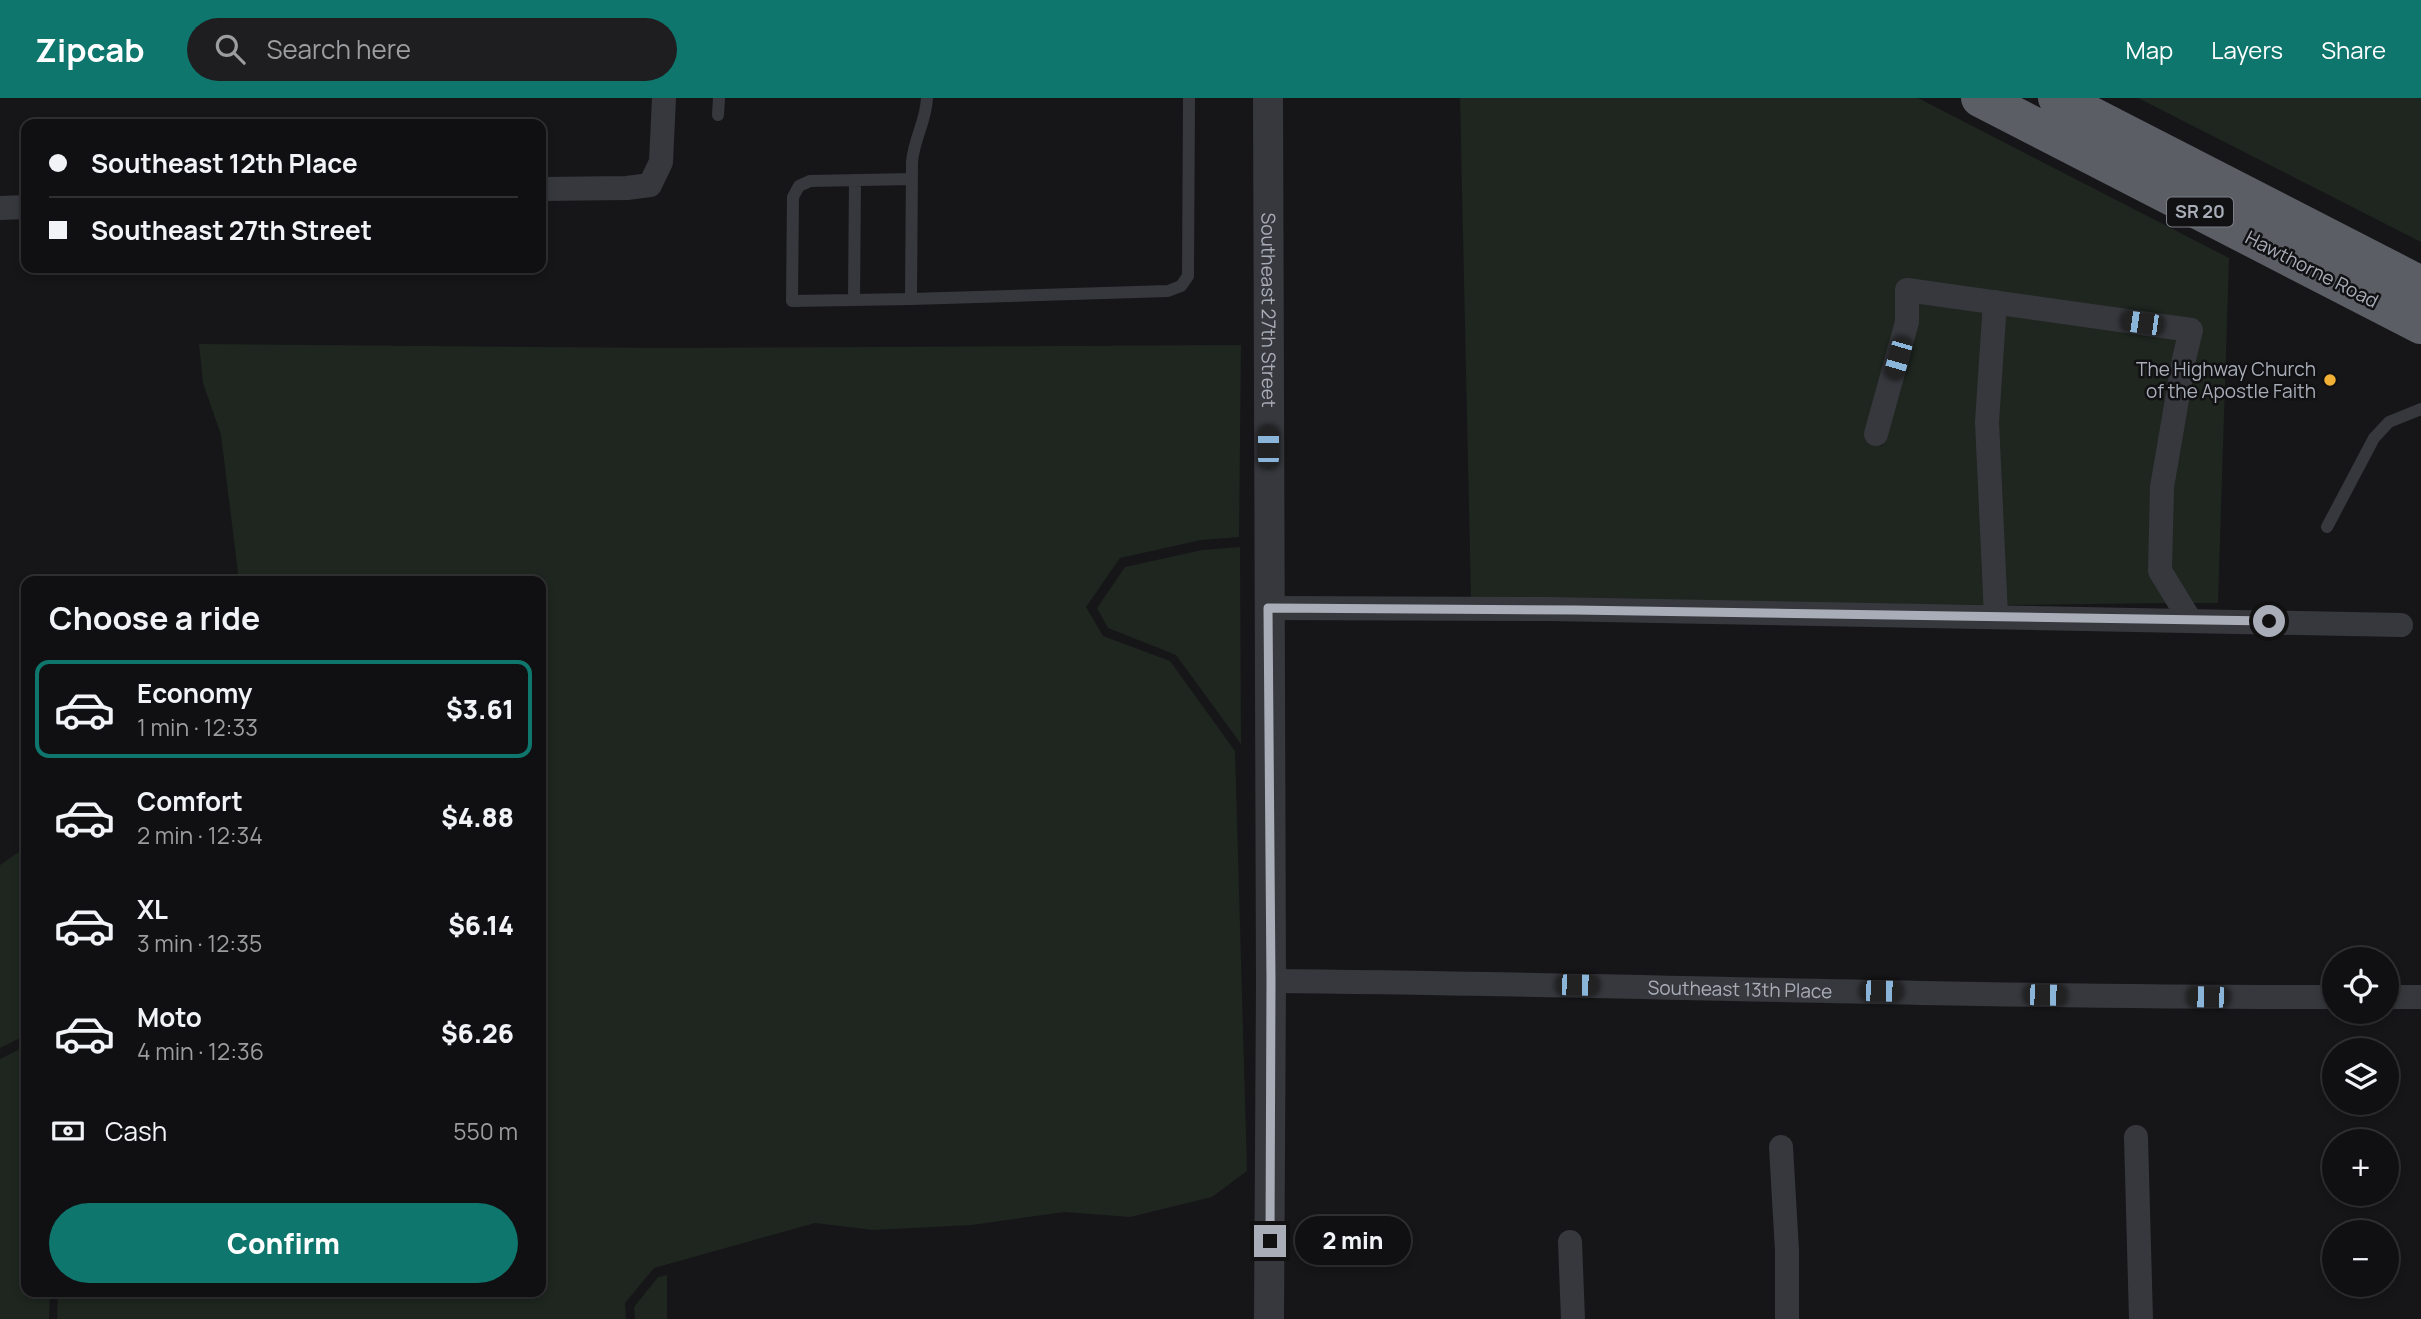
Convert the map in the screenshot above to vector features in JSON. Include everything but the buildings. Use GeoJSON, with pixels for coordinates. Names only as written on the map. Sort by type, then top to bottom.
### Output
{"type":"FeatureCollection","features":[{"type":"Feature","properties":{"kind":"highway","name":"Hawthorne Road"},"geometry":{"type":"LineString","coordinates":[[1980,98],[2421,285]]}},
{"type":"Feature","properties":{"kind":"highway","name":"Hawthorne Road"},"geometry":{"type":"LineString","coordinates":[[2057,98],[2421,325]]}},
{"type":"Feature","properties":{"kind":"street"},"geometry":{"type":"LineString","coordinates":[[546,189],[650,185],[661,162],[664,98]]}},
{"type":"Feature","properties":{"kind":"street","name":"Southeast 27th Street"},"geometry":{"type":"LineString","coordinates":[[1268,98],[1271,981],[1269,1319]]}},
{"type":"Feature","properties":{"kind":"street"},"geometry":{"type":"LineString","coordinates":[[0,208],[21,207]]}},
{"type":"Feature","properties":{"kind":"street"},"geometry":{"type":"LineString","coordinates":[[1876,434],[1907,322],[1906,290],[2191,330],[2183,359],[2162,487],[2160,570],[2190,620]]}},
{"type":"Feature","properties":{"kind":"street"},"geometry":{"type":"LineString","coordinates":[[1995,302],[1987,422],[1996,616]]}},
{"type":"Feature","properties":{"kind":"street"},"geometry":{"type":"LineString","coordinates":[[1268,608],[1534,609],[2401,625]]}},
{"type":"Feature","properties":{"kind":"street","name":"Southeast 13th Place"},"geometry":{"type":"LineString","coordinates":[[1271,981],[1522,983],[2045,995],[2322,997]]}},
{"type":"Feature","properties":{"kind":"street"},"geometry":{"type":"LineString","coordinates":[[2399,997],[2421,997]]}},
{"type":"Feature","properties":{"kind":"street"},"geometry":{"type":"LineString","coordinates":[[2136,1137],[2141,1319]]}},
{"type":"Feature","properties":{"kind":"street"},"geometry":{"type":"LineString","coordinates":[[1781,1147],[1787,1251],[1787,1319]]}},
{"type":"Feature","properties":{"kind":"street"},"geometry":{"type":"LineString","coordinates":[[1570,1242],[1573,1319]]}},
{"type":"Feature","properties":{"kind":"lane"},"geometry":{"type":"LineString","coordinates":[[718,116],[719,98]]}},
{"type":"Feature","properties":{"kind":"lane"},"geometry":{"type":"LineString","coordinates":[[911,299],[914,144],[926,114],[927,98]]}},
{"type":"Feature","properties":{"kind":"lane"},"geometry":{"type":"LineString","coordinates":[[912,179],[810,181],[799,186],[793,197],[792,301],[1168,291],[1181,286],[1188,276],[1189,98]]}},
{"type":"Feature","properties":{"kind":"lane"},"geometry":{"type":"LineString","coordinates":[[854,300],[855,180]]}},
{"type":"Feature","properties":{"kind":"lane"},"geometry":{"type":"LineString","coordinates":[[2327,527],[2374,438],[2389,422],[2421,409]]}},
{"type":"Feature","properties":{"kind":"shaded area"},"geometry":{"type":"Polygon","coordinates":[[[1460,98],[1918,98],[2229,258],[2218,603],[2190,603],[2169,568],[2171,488],[2200,321],[1908,280],[1865,440],[1882,446],[1906,361],[1915,301],[1986,311],[1987,605],[1471,599],[1460,98]]]}},
{"type":"Feature","properties":{"kind":"shaded area"},"geometry":{"type":"Polygon","coordinates":[[[2138,98],[2421,98],[2421,242],[2138,98]]]}},
{"type":"Feature","properties":{"kind":"shaded area"},"geometry":{"type":"Polygon","coordinates":[[[2003,313],[2180,338],[2169,603],[2005,605],[1995,422],[2003,313]]]}},
{"type":"Feature","properties":{"kind":"shaded area"},"geometry":{"type":"Polygon","coordinates":[[[199,344],[667,348],[1241,345],[1239,537],[1201,540],[1120,558],[1086,607],[1103,636],[1170,661],[1235,751],[1247,1171],[1212,1197],[1130,1217],[1064,1212],[972,1225],[873,1230],[815,1223],[654,1268],[625,1303],[626,1319],[57,1319],[58,1297],[546,1297],[546,576],[238,576],[221,435],[203,383],[199,344]]]}},
{"type":"Feature","properties":{"kind":"shaded area"},"geometry":{"type":"Polygon","coordinates":[[[1240,547],[1241,744],[1176,655],[1108,628],[1097,608],[1125,567],[1202,550],[1240,547]]]}},
{"type":"Feature","properties":{"kind":"shaded area"},"geometry":{"type":"Polygon","coordinates":[[[21,850],[21,1038],[0,1048],[0,865],[21,850]]]}},
{"type":"Feature","properties":{"kind":"shaded area"},"geometry":{"type":"Polygon","coordinates":[[[21,1048],[21,1297],[50,1297],[49,1319],[0,1319],[0,1059],[21,1048]]]}},
{"type":"Feature","properties":{"kind":"shaded area"},"geometry":{"type":"Polygon","coordinates":[[[667,1275],[667,1319],[635,1319],[634,1307],[658,1277],[667,1275]]]}},
{"type":"Feature","properties":{"kind":"place","name":"The Highway Church of the Apostle Faith"},"geometry":{"type":"Point","coordinates":[2330,380]}},
{"type":"Feature","properties":{"kind":"route"},"geometry":{"type":"LineString","coordinates":[[1270,1241],[1268,608],[2269,621]]}}]}
